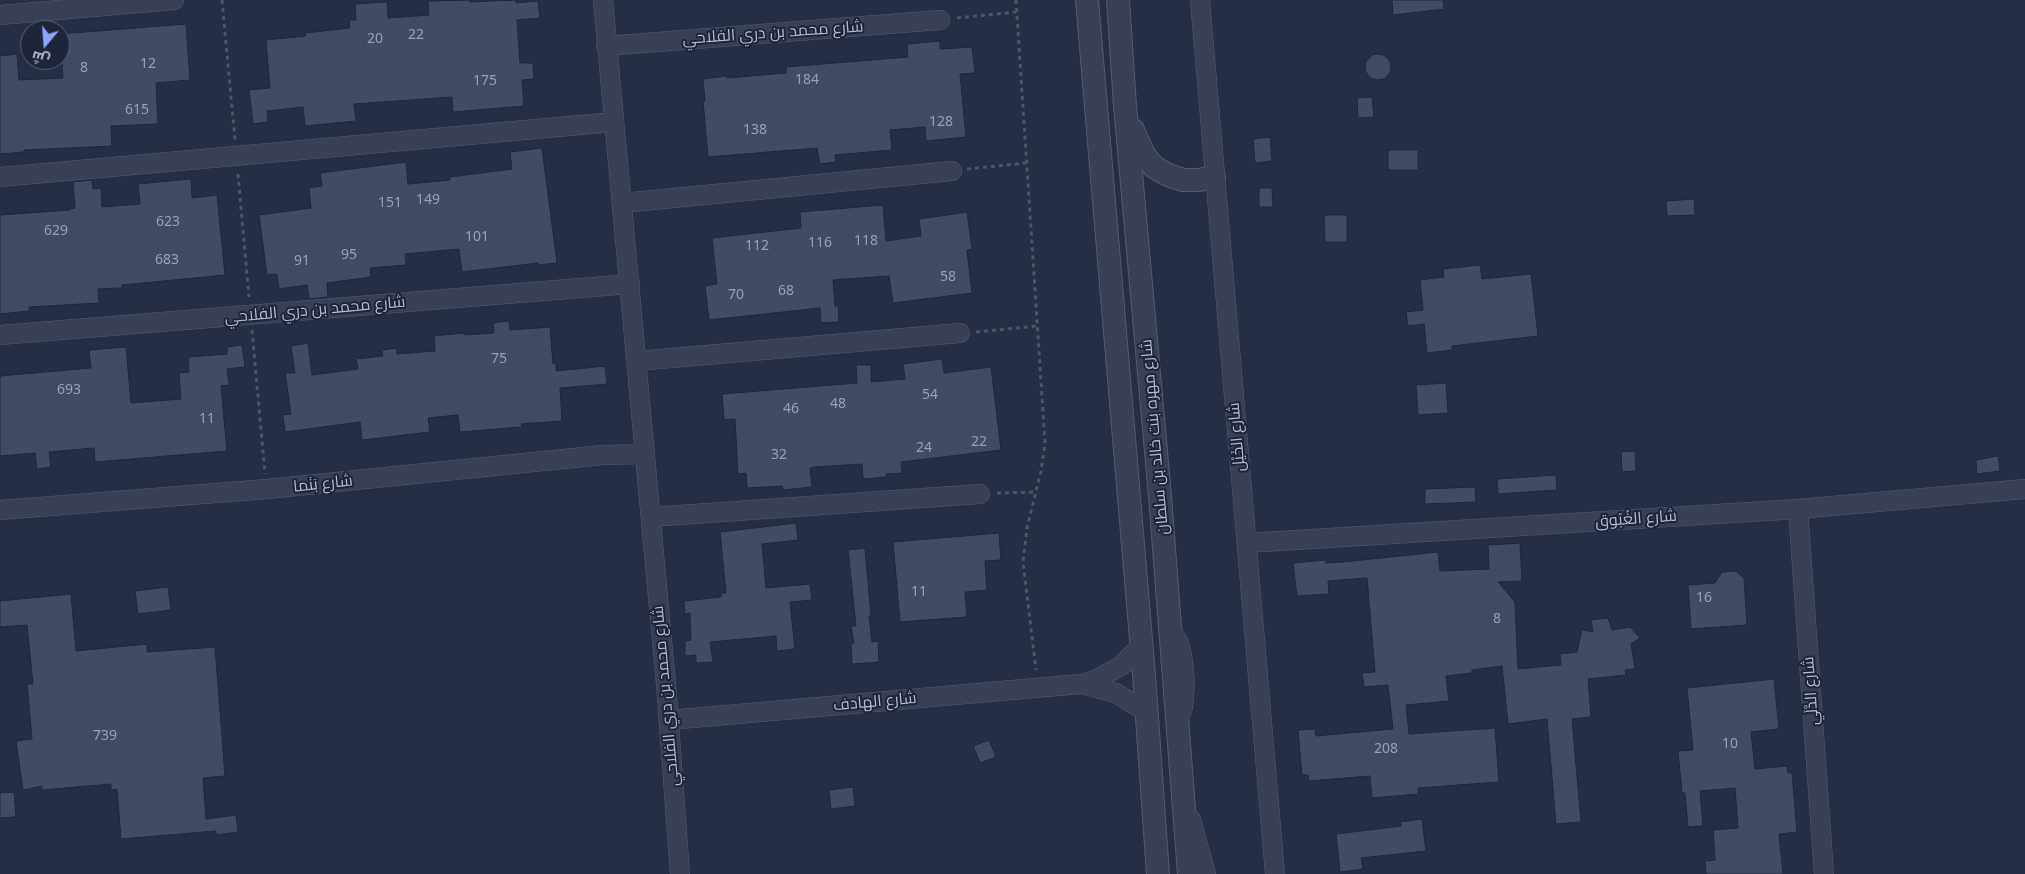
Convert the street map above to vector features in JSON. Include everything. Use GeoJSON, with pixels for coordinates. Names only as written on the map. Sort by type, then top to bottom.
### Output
{"type":"FeatureCollection","features":[{"type":"Feature","properties":{"kind":"street"},"geometry":{"type":"LineString","coordinates":[[0,15],[174,0]]}},
{"type":"Feature","properties":{"kind":"street","name":"شارع محمد بن دري الفلاحي"},"geometry":{"type":"LineString","coordinates":[[603,0],[669,720],[680,874]]}},
{"type":"Feature","properties":{"kind":"street","name":"شارع مهره بنت خالد بن سلطان"},"geometry":{"type":"LineString","coordinates":[[1087,0],[1141,645],[1158,874]]}},
{"type":"Feature","properties":{"kind":"street","name":"شارع مهره بنت خالد بن سلطان"},"geometry":{"type":"LineString","coordinates":[[1118,0],[1125,106],[1170,615],[1189,874]]}},
{"type":"Feature","properties":{"kind":"street","name":"شارع الخَيْل"},"geometry":{"type":"LineString","coordinates":[[1200,0],[1275,874]]}},
{"type":"Feature","properties":{"kind":"street","name":"شارع محمد بن دري الفلاحي"},"geometry":{"type":"LineString","coordinates":[[606,46],[940,20]]}},
{"type":"Feature","properties":{"kind":"street"},"geometry":{"type":"LineString","coordinates":[[1125,106],[1136,139],[1144,155],[1154,167],[1168,175],[1183,180],[1199,180],[1214,177]]}},
{"type":"Feature","properties":{"kind":"street"},"geometry":{"type":"LineString","coordinates":[[0,177],[614,122]]}},
{"type":"Feature","properties":{"kind":"street"},"geometry":{"type":"LineString","coordinates":[[622,203],[952,171]]}},
{"type":"Feature","properties":{"kind":"street","name":"شارع محمد بن دري الفلاحي"},"geometry":{"type":"LineString","coordinates":[[0,335],[630,284]]}},
{"type":"Feature","properties":{"kind":"street"},"geometry":{"type":"LineString","coordinates":[[637,361],[960,333]]}},
{"type":"Feature","properties":{"kind":"street","name":"شارع بَنَما"},"geometry":{"type":"LineString","coordinates":[[0,510],[267,489],[603,455],[645,454]]}},
{"type":"Feature","properties":{"kind":"street","name":"شارع الغُبُوق"},"geometry":{"type":"LineString","coordinates":[[1247,543],[1798,509],[2025,489]]}},
{"type":"Feature","properties":{"kind":"street"},"geometry":{"type":"LineString","coordinates":[[651,517],[980,494]]}},
{"type":"Feature","properties":{"kind":"street","name":"شارع الدَّلَي"},"geometry":{"type":"LineString","coordinates":[[1798,509],[1824,874]]}},
{"type":"Feature","properties":{"kind":"street","name":"شارع الهادف"},"geometry":{"type":"LineString","coordinates":[[669,720],[1081,684],[1095,680],[1121,666],[1141,645]]}},
{"type":"Feature","properties":{"kind":"street","name":"شارع الهادف"},"geometry":{"type":"LineString","coordinates":[[1081,684],[1116,693],[1146,712]]}},
{"type":"Feature","properties":{"kind":"street"},"geometry":{"type":"LineString","coordinates":[[1183,805],[1193,825],[1206,874]]}},
{"type":"Feature","properties":{"kind":"path"},"geometry":{"type":"LineString","coordinates":[[222,0],[267,489]]}},
{"type":"Feature","properties":{"kind":"path"},"geometry":{"type":"LineString","coordinates":[[1016,0],[1046,443],[1027,528],[1022,562],[1039,688]]}},
{"type":"Feature","properties":{"kind":"path"},"geometry":{"type":"LineString","coordinates":[[940,20],[1016,12]]}},
{"type":"Feature","properties":{"kind":"path"},"geometry":{"type":"LineString","coordinates":[[952,171],[1026,163]]}},
{"type":"Feature","properties":{"kind":"path"},"geometry":{"type":"LineString","coordinates":[[960,333],[1037,326]]}},
{"type":"Feature","properties":{"kind":"path"},"geometry":{"type":"LineString","coordinates":[[980,494],[1036,492]]}},
{"type":"Feature","properties":{"kind":"building"},"geometry":{"type":"Polygon","coordinates":[[[470,0],[470,2],[516,0],[516,3],[538,1],[540,18],[517,20],[520,63],[533,63],[534,79],[522,80],[524,106],[453,112],[452,97],[354,104],[356,121],[305,126],[303,107],[267,111],[268,122],[253,124],[249,90],[270,88],[266,40],[306,36],[305,33],[350,28],[349,20],[356,20],[355,4],[387,2],[388,18],[429,15],[428,1],[470,0]]]}},
{"type":"Feature","properties":{"kind":"building"},"geometry":{"type":"Polygon","coordinates":[[[1392,0],[1443,0],[1444,9],[1393,15],[1392,0]]]}},
{"type":"Feature","properties":{"kind":"building"},"geometry":{"type":"Polygon","coordinates":[[[186,24],[190,80],[156,83],[158,124],[111,126],[112,146],[24,150],[24,152],[0,154],[0,56],[17,54],[19,80],[63,78],[62,70],[70,70],[70,33],[186,24]]]}},
{"type":"Feature","properties":{"kind":"building"},"geometry":{"type":"Polygon","coordinates":[[[940,41],[940,49],[972,47],[975,73],[960,74],[966,137],[926,141],[925,127],[890,130],[892,150],[835,155],[836,162],[820,164],[817,148],[708,157],[703,79],[786,73],[786,67],[908,57],[907,44],[940,41]]]}},
{"type":"Feature","properties":{"kind":"building"},"geometry":{"type":"Polygon","coordinates":[[[1378,54],[1387,58],[1391,67],[1387,76],[1378,80],[1369,76],[1365,67],[1369,58],[1378,54]]]}},
{"type":"Feature","properties":{"kind":"building"},"geometry":{"type":"Polygon","coordinates":[[[1372,97],[1374,117],[1358,118],[1357,98],[1372,97]]]}},
{"type":"Feature","properties":{"kind":"building"},"geometry":{"type":"Polygon","coordinates":[[[1270,137],[1272,161],[1255,163],[1253,139],[1270,137]]]}},
{"type":"Feature","properties":{"kind":"building"},"geometry":{"type":"Polygon","coordinates":[[[542,148],[557,263],[539,265],[538,263],[462,272],[459,249],[405,254],[406,265],[370,268],[371,277],[327,283],[328,297],[309,299],[307,285],[279,289],[277,274],[267,275],[259,215],[311,208],[309,188],[322,186],[320,173],[406,162],[408,184],[450,180],[450,177],[512,169],[510,152],[542,148]]]}},
{"type":"Feature","properties":{"kind":"building"},"geometry":{"type":"Polygon","coordinates":[[[1388,150],[1418,150],[1418,170],[1388,170],[1388,150]]]}},
{"type":"Feature","properties":{"kind":"building"},"geometry":{"type":"Polygon","coordinates":[[[191,179],[192,198],[217,195],[225,275],[122,285],[122,288],[98,289],[99,303],[29,307],[29,311],[0,314],[0,215],[70,210],[75,208],[73,182],[92,180],[93,189],[101,188],[102,207],[140,204],[138,184],[191,179]]]}},
{"type":"Feature","properties":{"kind":"building"},"geometry":{"type":"Polygon","coordinates":[[[1259,188],[1272,188],[1273,207],[1259,207],[1259,188]]]}},
{"type":"Feature","properties":{"kind":"building"},"geometry":{"type":"Polygon","coordinates":[[[1694,199],[1695,215],[1667,216],[1666,201],[1694,199]]]}},
{"type":"Feature","properties":{"kind":"building"},"geometry":{"type":"Polygon","coordinates":[[[883,205],[886,241],[921,236],[919,219],[967,212],[972,249],[967,250],[972,293],[893,303],[889,276],[833,280],[835,306],[838,306],[839,322],[821,323],[820,308],[709,320],[705,286],[717,284],[712,238],[801,228],[800,212],[883,205]]]}},
{"type":"Feature","properties":{"kind":"building"},"geometry":{"type":"Polygon","coordinates":[[[1324,215],[1347,215],[1347,242],[1325,242],[1324,215]]]}},
{"type":"Feature","properties":{"kind":"building"},"geometry":{"type":"Polygon","coordinates":[[[1480,265],[1482,279],[1531,274],[1538,336],[1452,346],[1452,350],[1427,353],[1424,324],[1408,326],[1406,312],[1423,310],[1420,280],[1444,277],[1443,269],[1480,265]]]}},
{"type":"Feature","properties":{"kind":"building"},"geometry":{"type":"Polygon","coordinates":[[[509,321],[510,330],[550,327],[553,364],[556,363],[556,371],[605,366],[607,384],[560,388],[562,421],[521,424],[522,427],[460,432],[458,415],[428,418],[430,432],[362,440],[360,422],[285,432],[283,415],[291,414],[285,373],[295,373],[291,346],[308,343],[312,375],[358,369],[356,359],[383,356],[382,350],[397,348],[397,354],[435,351],[434,336],[494,333],[493,323],[509,321]]]}},
{"type":"Feature","properties":{"kind":"building"},"geometry":{"type":"Polygon","coordinates":[[[242,345],[245,367],[227,369],[229,385],[221,386],[227,451],[95,462],[94,448],[49,452],[51,467],[37,469],[35,453],[0,456],[0,376],[91,368],[89,350],[126,347],[131,403],[181,399],[179,373],[189,372],[188,357],[227,354],[227,347],[242,345]]]}},
{"type":"Feature","properties":{"kind":"building"},"geometry":{"type":"Polygon","coordinates":[[[942,359],[944,373],[991,367],[1001,450],[901,462],[902,473],[886,474],[886,477],[863,479],[862,464],[815,467],[810,468],[812,487],[783,490],[782,486],[747,488],[746,473],[738,474],[735,419],[724,420],[722,394],[857,383],[856,365],[871,365],[871,382],[905,379],[903,364],[942,359]]]}},
{"type":"Feature","properties":{"kind":"building"},"geometry":{"type":"Polygon","coordinates":[[[1446,383],[1448,413],[1418,415],[1416,385],[1446,383]]]}},
{"type":"Feature","properties":{"kind":"building"},"geometry":{"type":"Polygon","coordinates":[[[1635,451],[1636,471],[1622,472],[1621,452],[1635,451]]]}},
{"type":"Feature","properties":{"kind":"building"},"geometry":{"type":"Polygon","coordinates":[[[1998,456],[2000,471],[1977,474],[1976,460],[1998,456]]]}},
{"type":"Feature","properties":{"kind":"building"},"geometry":{"type":"Polygon","coordinates":[[[1556,475],[1557,490],[1498,494],[1497,479],[1556,475]]]}},
{"type":"Feature","properties":{"kind":"building"},"geometry":{"type":"Polygon","coordinates":[[[1475,487],[1476,502],[1425,504],[1425,489],[1475,487]]]}},
{"type":"Feature","properties":{"kind":"building"},"geometry":{"type":"Polygon","coordinates":[[[796,523],[798,540],[762,544],[766,588],[810,584],[812,600],[790,602],[795,649],[777,651],[776,636],[710,642],[713,662],[696,663],[696,655],[685,656],[685,641],[691,640],[690,613],[685,614],[684,601],[721,597],[721,593],[726,593],[720,532],[796,523]]]}},
{"type":"Feature","properties":{"kind":"building"},"geometry":{"type":"Polygon","coordinates":[[[999,533],[1001,560],[985,561],[987,590],[965,592],[967,617],[900,622],[893,542],[999,533]]]}},
{"type":"Feature","properties":{"kind":"building"},"geometry":{"type":"Polygon","coordinates":[[[1520,543],[1522,581],[1498,582],[1515,602],[1518,669],[1561,665],[1560,654],[1577,652],[1582,630],[1593,632],[1591,620],[1608,618],[1612,630],[1630,627],[1640,638],[1631,644],[1635,669],[1625,670],[1626,675],[1588,679],[1591,717],[1572,719],[1581,822],[1556,824],[1547,719],[1508,724],[1502,666],[1472,670],[1472,673],[1446,676],[1449,701],[1406,705],[1409,734],[1495,728],[1499,782],[1418,788],[1418,794],[1372,798],[1370,776],[1309,781],[1308,775],[1302,775],[1298,730],[1315,729],[1316,736],[1393,729],[1388,685],[1364,687],[1362,673],[1375,672],[1367,578],[1328,581],[1329,594],[1297,596],[1293,563],[1325,560],[1326,563],[1343,562],[1438,552],[1440,571],[1489,569],[1488,545],[1520,543]]]}},
{"type":"Feature","properties":{"kind":"building"},"geometry":{"type":"Polygon","coordinates":[[[865,548],[872,642],[878,641],[879,662],[852,664],[851,643],[854,643],[851,626],[856,626],[848,550],[865,548]]]}},
{"type":"Feature","properties":{"kind":"building"},"geometry":{"type":"Polygon","coordinates":[[[1736,571],[1744,578],[1747,625],[1691,629],[1688,585],[1715,583],[1722,572],[1736,571]]]}},
{"type":"Feature","properties":{"kind":"building"},"geometry":{"type":"Polygon","coordinates":[[[168,587],[171,610],[138,614],[135,591],[168,587]]]}},
{"type":"Feature","properties":{"kind":"building"},"geometry":{"type":"Polygon","coordinates":[[[71,594],[76,651],[147,644],[147,652],[215,647],[225,776],[203,778],[206,819],[236,815],[238,832],[216,835],[216,831],[121,839],[117,789],[111,790],[111,784],[42,790],[42,786],[23,790],[16,741],[32,739],[27,684],[33,684],[27,625],[0,627],[0,601],[71,594]]]}},
{"type":"Feature","properties":{"kind":"building"},"geometry":{"type":"Polygon","coordinates":[[[1774,679],[1779,729],[1751,732],[1755,769],[1787,766],[1788,773],[1792,773],[1797,832],[1779,834],[1783,874],[1706,874],[1705,861],[1715,860],[1713,830],[1738,828],[1735,788],[1700,791],[1703,826],[1688,827],[1685,793],[1682,793],[1678,751],[1693,750],[1687,688],[1774,679]]]}},
{"type":"Feature","properties":{"kind":"building"},"geometry":{"type":"Polygon","coordinates":[[[989,740],[996,757],[980,763],[973,746],[989,740]]]}},
{"type":"Feature","properties":{"kind":"building"},"geometry":{"type":"Polygon","coordinates":[[[853,787],[855,806],[831,809],[829,790],[853,787]]]}},
{"type":"Feature","properties":{"kind":"building"},"geometry":{"type":"Polygon","coordinates":[[[14,792],[16,817],[0,818],[0,793],[14,792]]]}},
{"type":"Feature","properties":{"kind":"building"},"geometry":{"type":"Polygon","coordinates":[[[1422,819],[1426,851],[1361,858],[1363,869],[1340,872],[1336,834],[1401,826],[1400,822],[1422,819]]]}}]}
